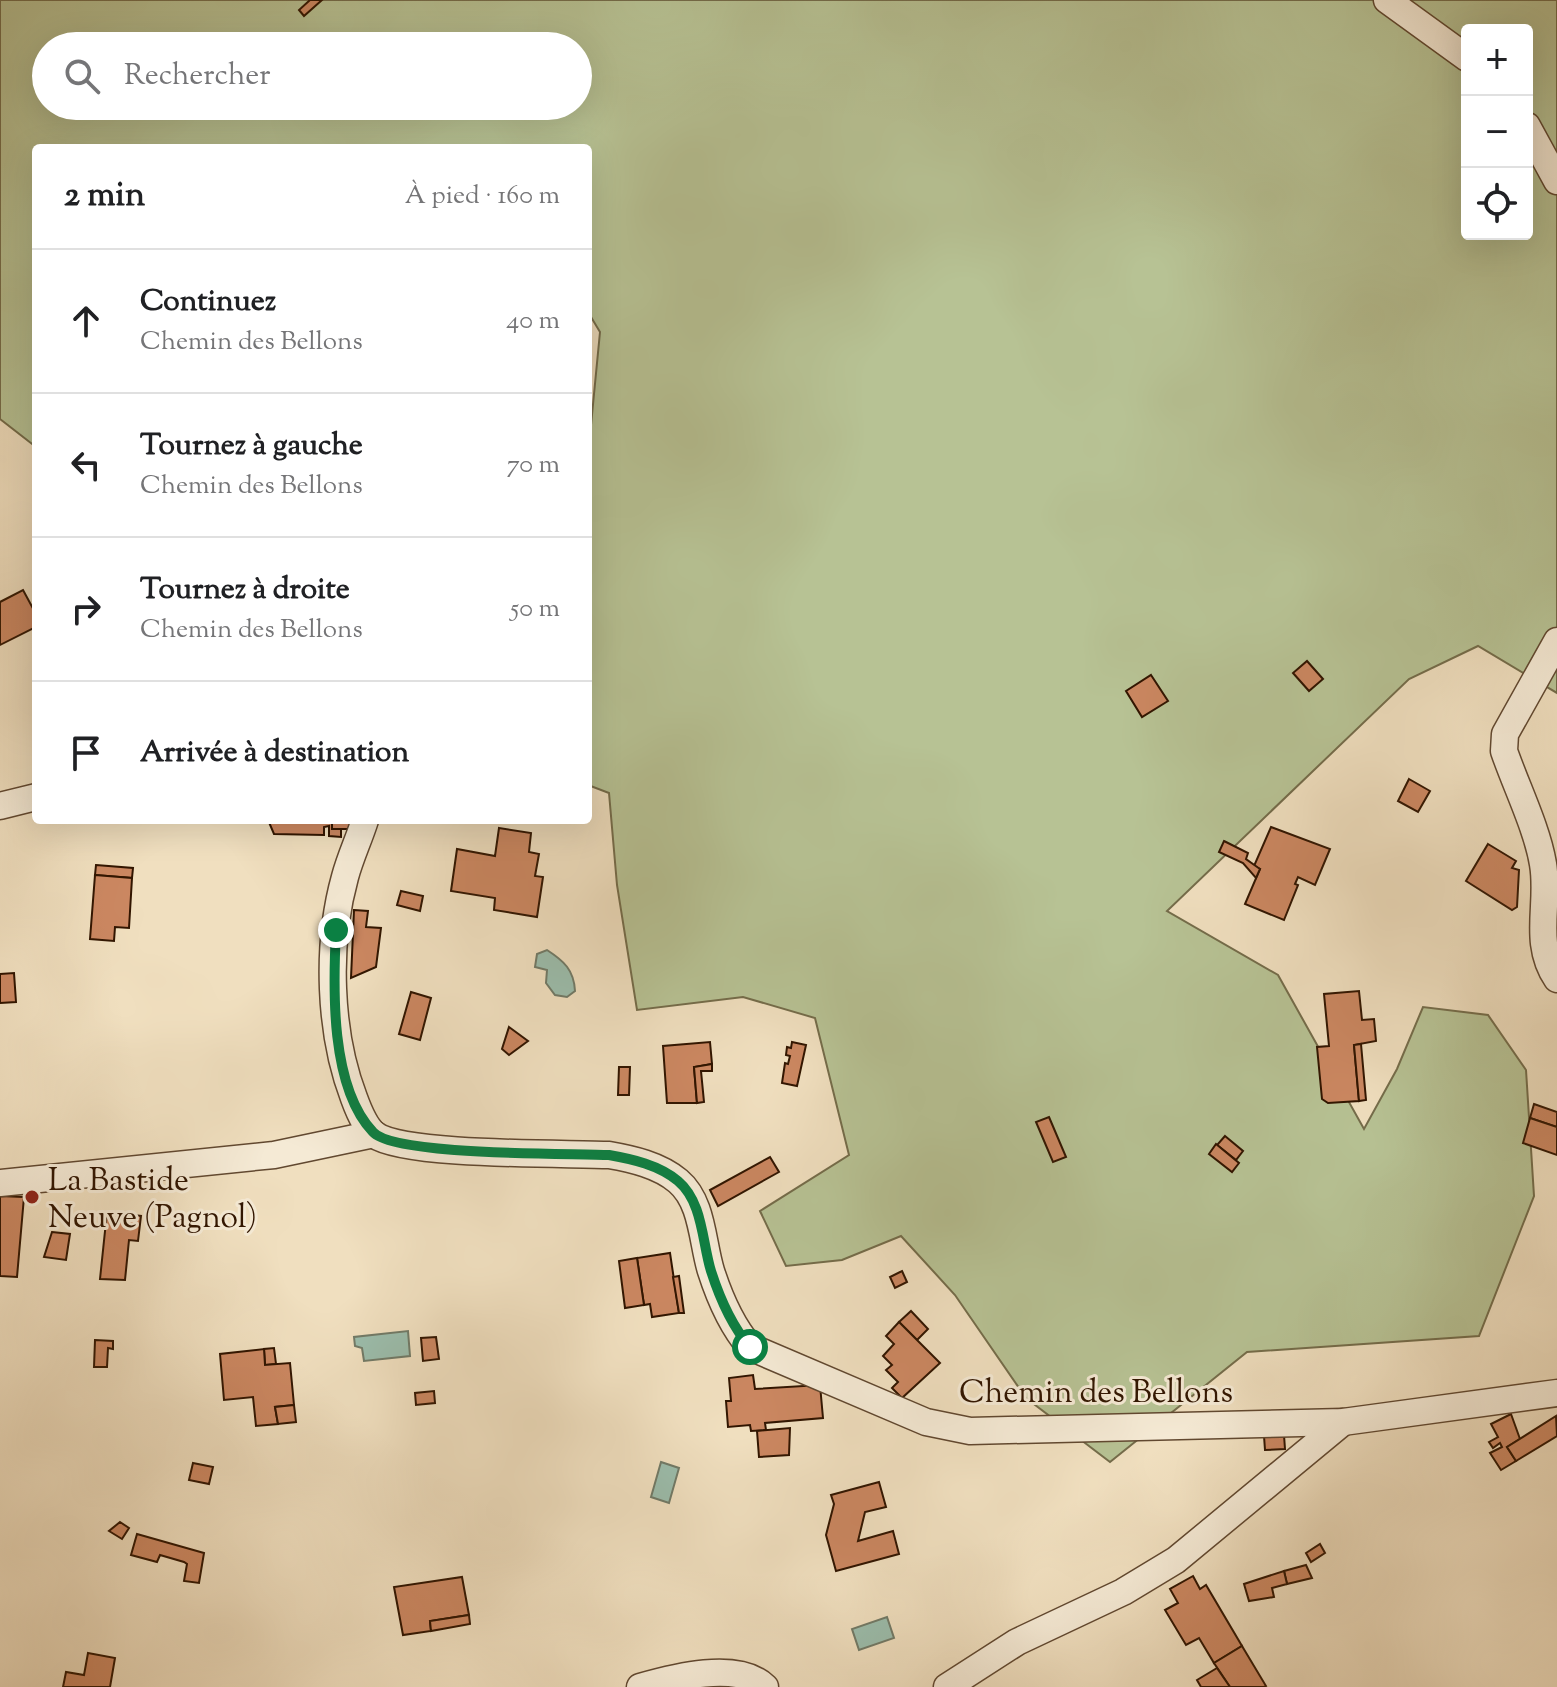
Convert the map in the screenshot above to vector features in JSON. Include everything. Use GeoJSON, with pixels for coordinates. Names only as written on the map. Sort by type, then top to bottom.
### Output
{"type":"FeatureCollection","features":[{"type":"Feature","properties":{"kind":"street"},"geometry":{"type":"LineString","coordinates":[[1387,0],[1461,54]]}},
{"type":"Feature","properties":{"kind":"street"},"geometry":{"type":"LineString","coordinates":[[1533,137],[1557,181]]}},
{"type":"Feature","properties":{"kind":"street"},"geometry":{"type":"LineString","coordinates":[[1557,641],[1505,734],[1504,751],[1544,864],[1542,937],[1547,964],[1557,979]]}},
{"type":"Feature","properties":{"kind":"street"},"geometry":{"type":"LineString","coordinates":[[0,806],[32,798]]}},
{"type":"Feature","properties":{"kind":"street"},"geometry":{"type":"LineString","coordinates":[[0,1183],[274,1155],[374,1134],[357,1106],[342,1069],[334,963],[345,878],[364,824]]}},
{"type":"Feature","properties":{"kind":"street","name":"Chemin des Bellons"},"geometry":{"type":"LineString","coordinates":[[374,1134],[398,1143],[434,1149],[609,1155],[637,1159],[678,1181],[696,1208],[711,1272],[733,1328],[750,1347],[926,1422],[970,1431],[1343,1422],[1557,1393]]}},
{"type":"Feature","properties":{"kind":"street"},"geometry":{"type":"LineString","coordinates":[[947,1687],[1017,1642],[1123,1592],[1176,1560],[1343,1422]]}},
{"type":"Feature","properties":{"kind":"street"},"geometry":{"type":"LineString","coordinates":[[640,1687],[680,1676],[714,1672],[759,1680],[765,1687]]}},
{"type":"Feature","properties":{"kind":"shaded area"},"geometry":{"type":"Polygon","coordinates":[[[0,0],[1557,0],[1557,693],[1478,646],[1409,679],[1167,911],[1278,975],[1364,1129],[1397,1069],[1423,1007],[1488,1015],[1526,1070],[1534,1196],[1479,1336],[1247,1352],[1110,1462],[1026,1398],[955,1295],[901,1236],[842,1260],[786,1266],[760,1211],[849,1155],[815,1018],[743,997],[637,1010],[617,885],[609,793],[592,787],[592,415],[600,332],[592,319],[592,144],[32,144],[32,444],[0,419],[0,0]]]}},
{"type":"Feature","properties":{"kind":"shaded area"},"geometry":{"type":"Polygon","coordinates":[[[547,950],[563,962],[573,977],[575,991],[567,997],[555,995],[546,983],[547,970],[535,967],[537,954],[547,950]]]}},
{"type":"Feature","properties":{"kind":"shaded area"},"geometry":{"type":"Polygon","coordinates":[[[408,1331],[410,1356],[364,1361],[362,1348],[355,1346],[354,1337],[408,1331]]]}},
{"type":"Feature","properties":{"kind":"shaded area"},"geometry":{"type":"Polygon","coordinates":[[[661,1462],[679,1468],[669,1503],[651,1497],[661,1462]]]}},
{"type":"Feature","properties":{"kind":"shaded area"},"geometry":{"type":"Polygon","coordinates":[[[887,1617],[894,1638],[859,1650],[852,1629],[887,1617]]]}},
{"type":"Feature","properties":{"kind":"building"},"geometry":{"type":"Polygon","coordinates":[[[310,0],[322,0],[304,16],[299,10],[310,0]]]}},
{"type":"Feature","properties":{"kind":"building"},"geometry":{"type":"Polygon","coordinates":[[[23,590],[32,607],[32,629],[0,645],[0,602],[23,590]]]}},
{"type":"Feature","properties":{"kind":"building"},"geometry":{"type":"Polygon","coordinates":[[[1307,661],[1323,679],[1309,691],[1293,673],[1307,661]]]}},
{"type":"Feature","properties":{"kind":"building"},"geometry":{"type":"Polygon","coordinates":[[[1151,675],[1168,701],[1142,717],[1126,691],[1151,675]]]}},
{"type":"Feature","properties":{"kind":"building"},"geometry":{"type":"Polygon","coordinates":[[[1409,779],[1430,791],[1418,812],[1398,801],[1409,779]]]}},
{"type":"Feature","properties":{"kind":"building"},"geometry":{"type":"Polygon","coordinates":[[[270,824],[332,824],[332,829],[341,829],[341,837],[329,836],[329,826],[324,827],[324,835],[274,834],[270,824]]]}},
{"type":"Feature","properties":{"kind":"building"},"geometry":{"type":"Polygon","coordinates":[[[332,824],[357,824],[357,829],[332,829],[332,824]]]}},
{"type":"Feature","properties":{"kind":"building"},"geometry":{"type":"Polygon","coordinates":[[[1271,827],[1330,849],[1315,885],[1298,877],[1295,884],[1298,885],[1284,920],[1245,904],[1260,869],[1254,866],[1271,827]]]}},
{"type":"Feature","properties":{"kind":"building"},"geometry":{"type":"Polygon","coordinates":[[[499,828],[531,833],[529,852],[539,854],[535,876],[543,877],[537,917],[494,910],[495,898],[451,891],[457,849],[495,856],[499,828]]]}},
{"type":"Feature","properties":{"kind":"building"},"geometry":{"type":"Polygon","coordinates":[[[1224,841],[1248,853],[1246,859],[1260,869],[1256,878],[1243,863],[1219,852],[1224,841]]]}},
{"type":"Feature","properties":{"kind":"building"},"geometry":{"type":"Polygon","coordinates":[[[1488,844],[1516,861],[1512,868],[1519,870],[1517,907],[1512,910],[1466,881],[1488,844]]]}},
{"type":"Feature","properties":{"kind":"building"},"geometry":{"type":"Polygon","coordinates":[[[96,865],[133,868],[132,878],[95,875],[96,865]]]}},
{"type":"Feature","properties":{"kind":"building"},"geometry":{"type":"Polygon","coordinates":[[[95,875],[132,878],[129,928],[115,927],[114,941],[90,939],[95,875]]]}},
{"type":"Feature","properties":{"kind":"building"},"geometry":{"type":"Polygon","coordinates":[[[401,891],[423,896],[420,911],[397,905],[401,891]]]}},
{"type":"Feature","properties":{"kind":"building"},"geometry":{"type":"Polygon","coordinates":[[[354,910],[368,911],[366,927],[381,928],[376,967],[351,978],[354,910]]]}},
{"type":"Feature","properties":{"kind":"building"},"geometry":{"type":"Polygon","coordinates":[[[14,973],[16,1002],[0,1003],[0,974],[14,973]]]}},
{"type":"Feature","properties":{"kind":"building"},"geometry":{"type":"Polygon","coordinates":[[[1359,991],[1362,1020],[1374,1019],[1376,1041],[1354,1045],[1359,1101],[1328,1103],[1322,1099],[1317,1047],[1329,1046],[1324,994],[1359,991]]]}},
{"type":"Feature","properties":{"kind":"building"},"geometry":{"type":"Polygon","coordinates":[[[411,992],[431,998],[420,1040],[399,1034],[411,992]]]}},
{"type":"Feature","properties":{"kind":"building"},"geometry":{"type":"Polygon","coordinates":[[[509,1027],[528,1041],[509,1055],[502,1049],[509,1027]]]}},
{"type":"Feature","properties":{"kind":"building"},"geometry":{"type":"Polygon","coordinates":[[[710,1042],[712,1064],[694,1067],[697,1103],[667,1103],[663,1046],[710,1042]]]}},
{"type":"Feature","properties":{"kind":"building"},"geometry":{"type":"Polygon","coordinates":[[[792,1042],[806,1045],[797,1086],[782,1083],[785,1063],[788,1064],[790,1056],[786,1055],[787,1047],[791,1048],[792,1042]]]}},
{"type":"Feature","properties":{"kind":"building"},"geometry":{"type":"Polygon","coordinates":[[[1361,1044],[1366,1100],[1359,1101],[1354,1045],[1361,1044]]]}},
{"type":"Feature","properties":{"kind":"building"},"geometry":{"type":"Polygon","coordinates":[[[712,1064],[712,1071],[701,1071],[704,1102],[697,1103],[694,1067],[712,1064]]]}},
{"type":"Feature","properties":{"kind":"building"},"geometry":{"type":"Polygon","coordinates":[[[619,1067],[630,1067],[629,1095],[618,1095],[619,1067]]]}},
{"type":"Feature","properties":{"kind":"building"},"geometry":{"type":"Polygon","coordinates":[[[1534,1104],[1557,1112],[1557,1127],[1530,1118],[1534,1104]]]}},
{"type":"Feature","properties":{"kind":"building"},"geometry":{"type":"Polygon","coordinates":[[[1049,1117],[1066,1157],[1053,1162],[1036,1122],[1049,1117]]]}},
{"type":"Feature","properties":{"kind":"building"},"geometry":{"type":"Polygon","coordinates":[[[1530,1118],[1557,1127],[1557,1155],[1523,1143],[1530,1118]]]}},
{"type":"Feature","properties":{"kind":"building"},"geometry":{"type":"Polygon","coordinates":[[[1225,1136],[1243,1151],[1236,1160],[1217,1145],[1225,1136]]]}},
{"type":"Feature","properties":{"kind":"building"},"geometry":{"type":"Polygon","coordinates":[[[1216,1144],[1239,1163],[1232,1172],[1209,1154],[1216,1144]]]}},
{"type":"Feature","properties":{"kind":"building"},"geometry":{"type":"Polygon","coordinates":[[[770,1157],[779,1172],[718,1206],[710,1190],[770,1157]]]}},
{"type":"Feature","properties":{"kind":"building"},"geometry":{"type":"Polygon","coordinates":[[[0,1196],[24,1197],[17,1277],[0,1276],[0,1196]]]}},
{"type":"Feature","properties":{"kind":"building"},"geometry":{"type":"Polygon","coordinates":[[[107,1212],[141,1216],[138,1241],[129,1240],[125,1280],[100,1279],[107,1212]]]}},
{"type":"Feature","properties":{"kind":"building"},"geometry":{"type":"Polygon","coordinates":[[[52,1232],[70,1234],[66,1260],[44,1257],[52,1232]]]}},
{"type":"Feature","properties":{"kind":"building"},"geometry":{"type":"Polygon","coordinates":[[[670,1253],[679,1313],[652,1317],[650,1304],[644,1305],[637,1258],[670,1253]]]}},
{"type":"Feature","properties":{"kind":"building"},"geometry":{"type":"Polygon","coordinates":[[[637,1258],[644,1305],[625,1308],[619,1261],[637,1258]]]}},
{"type":"Feature","properties":{"kind":"building"},"geometry":{"type":"Polygon","coordinates":[[[902,1271],[907,1282],[895,1288],[890,1277],[902,1271]]]}},
{"type":"Feature","properties":{"kind":"building"},"geometry":{"type":"Polygon","coordinates":[[[679,1276],[684,1313],[679,1313],[673,1277],[679,1276]]]}},
{"type":"Feature","properties":{"kind":"building"},"geometry":{"type":"Polygon","coordinates":[[[911,1311],[928,1329],[917,1340],[899,1322],[911,1311]]]}},
{"type":"Feature","properties":{"kind":"building"},"geometry":{"type":"Polygon","coordinates":[[[899,1322],[940,1363],[902,1398],[892,1388],[898,1382],[886,1370],[892,1365],[883,1356],[894,1344],[886,1336],[899,1322]]]}},
{"type":"Feature","properties":{"kind":"building"},"geometry":{"type":"Polygon","coordinates":[[[436,1337],[439,1359],[423,1361],[421,1338],[436,1337]]]}},
{"type":"Feature","properties":{"kind":"building"},"geometry":{"type":"Polygon","coordinates":[[[95,1340],[113,1341],[113,1349],[108,1348],[107,1367],[94,1367],[95,1340]]]}},
{"type":"Feature","properties":{"kind":"building"},"geometry":{"type":"Polygon","coordinates":[[[274,1348],[276,1364],[265,1365],[264,1349],[274,1348]]]}},
{"type":"Feature","properties":{"kind":"building"},"geometry":{"type":"Polygon","coordinates":[[[264,1349],[265,1365],[290,1363],[294,1405],[275,1407],[278,1424],[256,1426],[253,1397],[224,1400],[220,1354],[264,1349]]]}},
{"type":"Feature","properties":{"kind":"building"},"geometry":{"type":"Polygon","coordinates":[[[753,1375],[755,1389],[820,1385],[823,1418],[765,1423],[766,1430],[751,1431],[750,1425],[728,1427],[726,1401],[731,1401],[729,1378],[753,1375]]]}},
{"type":"Feature","properties":{"kind":"building"},"geometry":{"type":"Polygon","coordinates":[[[434,1391],[435,1403],[416,1405],[415,1393],[434,1391]]]}},
{"type":"Feature","properties":{"kind":"building"},"geometry":{"type":"Polygon","coordinates":[[[294,1405],[296,1422],[278,1424],[275,1407],[294,1405]]]}},
{"type":"Feature","properties":{"kind":"building"},"geometry":{"type":"Polygon","coordinates":[[[1511,1414],[1520,1439],[1507,1447],[1516,1461],[1501,1470],[1490,1453],[1502,1447],[1500,1443],[1493,1448],[1489,1442],[1498,1437],[1491,1424],[1511,1414]]]}},
{"type":"Feature","properties":{"kind":"building"},"geometry":{"type":"Polygon","coordinates":[[[1556,1416],[1557,1436],[1516,1461],[1507,1447],[1556,1416]]]}},
{"type":"Feature","properties":{"kind":"building"},"geometry":{"type":"Polygon","coordinates":[[[790,1428],[789,1455],[759,1457],[757,1431],[790,1428]]]}},
{"type":"Feature","properties":{"kind":"building"},"geometry":{"type":"Polygon","coordinates":[[[1284,1435],[1285,1449],[1265,1450],[1264,1436],[1284,1435]]]}},
{"type":"Feature","properties":{"kind":"building"},"geometry":{"type":"Polygon","coordinates":[[[193,1463],[213,1467],[209,1484],[189,1480],[193,1463]]]}},
{"type":"Feature","properties":{"kind":"building"},"geometry":{"type":"Polygon","coordinates":[[[879,1482],[886,1507],[865,1512],[858,1541],[893,1531],[899,1554],[836,1571],[826,1535],[834,1504],[831,1495],[879,1482]]]}},
{"type":"Feature","properties":{"kind":"building"},"geometry":{"type":"Polygon","coordinates":[[[120,1522],[129,1528],[122,1539],[109,1531],[120,1522]]]}},
{"type":"Feature","properties":{"kind":"building"},"geometry":{"type":"Polygon","coordinates":[[[137,1534],[204,1553],[199,1583],[184,1581],[187,1564],[184,1562],[160,1555],[157,1562],[131,1555],[137,1534]]]}},
{"type":"Feature","properties":{"kind":"building"},"geometry":{"type":"Polygon","coordinates":[[[1320,1544],[1325,1553],[1311,1562],[1306,1553],[1320,1544]]]}},
{"type":"Feature","properties":{"kind":"building"},"geometry":{"type":"Polygon","coordinates":[[[1306,1565],[1312,1578],[1287,1584],[1284,1571],[1306,1565]]]}},
{"type":"Feature","properties":{"kind":"building"},"geometry":{"type":"Polygon","coordinates":[[[1284,1571],[1287,1584],[1272,1588],[1274,1597],[1249,1601],[1244,1584],[1284,1571]]]}},
{"type":"Feature","properties":{"kind":"building"},"geometry":{"type":"Polygon","coordinates":[[[1193,1576],[1200,1589],[1206,1585],[1242,1646],[1214,1663],[1199,1638],[1186,1645],[1165,1610],[1178,1603],[1170,1589],[1193,1576]]]}},
{"type":"Feature","properties":{"kind":"building"},"geometry":{"type":"Polygon","coordinates":[[[462,1577],[469,1615],[430,1621],[431,1631],[403,1635],[394,1587],[462,1577]]]}},
{"type":"Feature","properties":{"kind":"building"},"geometry":{"type":"Polygon","coordinates":[[[469,1615],[470,1624],[431,1631],[430,1621],[469,1615]]]}},
{"type":"Feature","properties":{"kind":"building"},"geometry":{"type":"Polygon","coordinates":[[[1242,1646],[1266,1686],[1230,1687],[1214,1663],[1242,1646]]]}},
{"type":"Feature","properties":{"kind":"building"},"geometry":{"type":"Polygon","coordinates":[[[88,1653],[115,1658],[110,1687],[63,1687],[66,1672],[84,1675],[88,1653]]]}},
{"type":"Feature","properties":{"kind":"building"},"geometry":{"type":"Polygon","coordinates":[[[1217,1668],[1230,1687],[1201,1687],[1197,1680],[1217,1668]]]}},
{"type":"Feature","properties":{"kind":"place","name":"La Bastide Neuve (Pagnol)"},"geometry":{"type":"Point","coordinates":[32,1197]}},
{"type":"Feature","properties":{"kind":"route"},"geometry":{"type":"LineString","coordinates":[[336,930],[334,963],[342,1069],[357,1106],[374,1134],[398,1143],[434,1149],[609,1155],[637,1159],[678,1181],[696,1208],[711,1272],[733,1328],[750,1347]]}}]}
